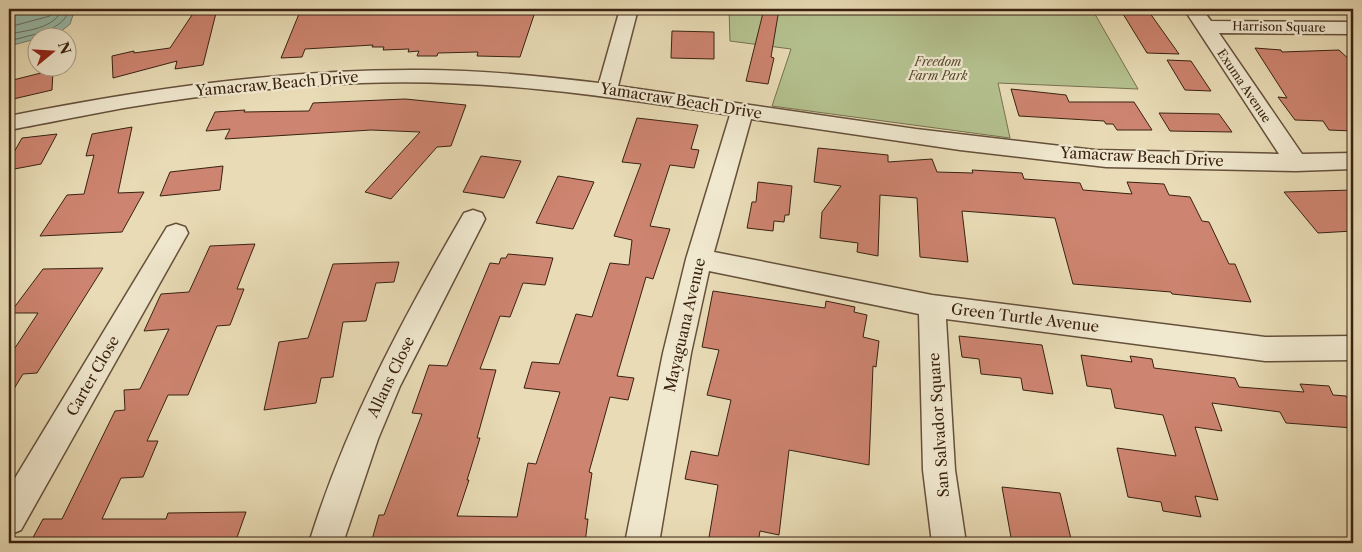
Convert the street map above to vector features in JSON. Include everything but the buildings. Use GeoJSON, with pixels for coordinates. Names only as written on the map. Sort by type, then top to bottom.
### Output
{"type":"FeatureCollection","features":[{"type":"Feature","properties":{"kind":"street"},"geometry":{"type":"LineString","coordinates":[[607,90],[629,9]]}},
{"type":"Feature","properties":{"kind":"street","name":"Exuma Avenue"},"geometry":{"type":"LineString","coordinates":[[1193,9],[1296,163]]}},
{"type":"Feature","properties":{"kind":"street","name":"Harrison Square"},"geometry":{"type":"LineString","coordinates":[[1205,27],[1353,28]]}},
{"type":"Feature","properties":{"kind":"street","name":"Yamacraw Beach Drive"},"geometry":{"type":"LineString","coordinates":[[9,123],[180,93],[320,78],[375,76],[480,78],[607,90],[934,139],[1098,158],[1296,163],[1353,161]]}},
{"type":"Feature","properties":{"kind":"street","name":"Mayaguana Avenue"},"geometry":{"type":"LineString","coordinates":[[642,543],[677,353],[699,259],[742,110]]}},
{"type":"Feature","properties":{"kind":"street","name":"Allans Close"},"geometry":{"type":"LineString","coordinates":[[326,543],[362,439],[386,383],[473,219]]}},
{"type":"Feature","properties":{"kind":"street","name":"Carter Close"},"geometry":{"type":"LineString","coordinates":[[9,519],[176,233]]}},
{"type":"Feature","properties":{"kind":"street","name":"Green Turtle Avenue"},"geometry":{"type":"LineString","coordinates":[[699,259],[932,306],[1265,349],[1353,348]]}},
{"type":"Feature","properties":{"kind":"street","name":"San Salvador Square"},"geometry":{"type":"LineString","coordinates":[[932,306],[939,470],[949,543]]}},
{"type":"Feature","properties":{"kind":"green space","name":"Freedom Farm Park"},"geometry":{"type":"Polygon","coordinates":[[[729,9],[1092,9],[1138,89],[998,83],[1010,138],[772,106],[791,49],[730,41],[729,9]]]}},
{"type":"Feature","properties":{"kind":"water"},"geometry":{"type":"Polygon","coordinates":[[[9,9],[75,9],[70,24],[65,28],[28,28],[28,41],[9,46],[9,9]]]}}]}
